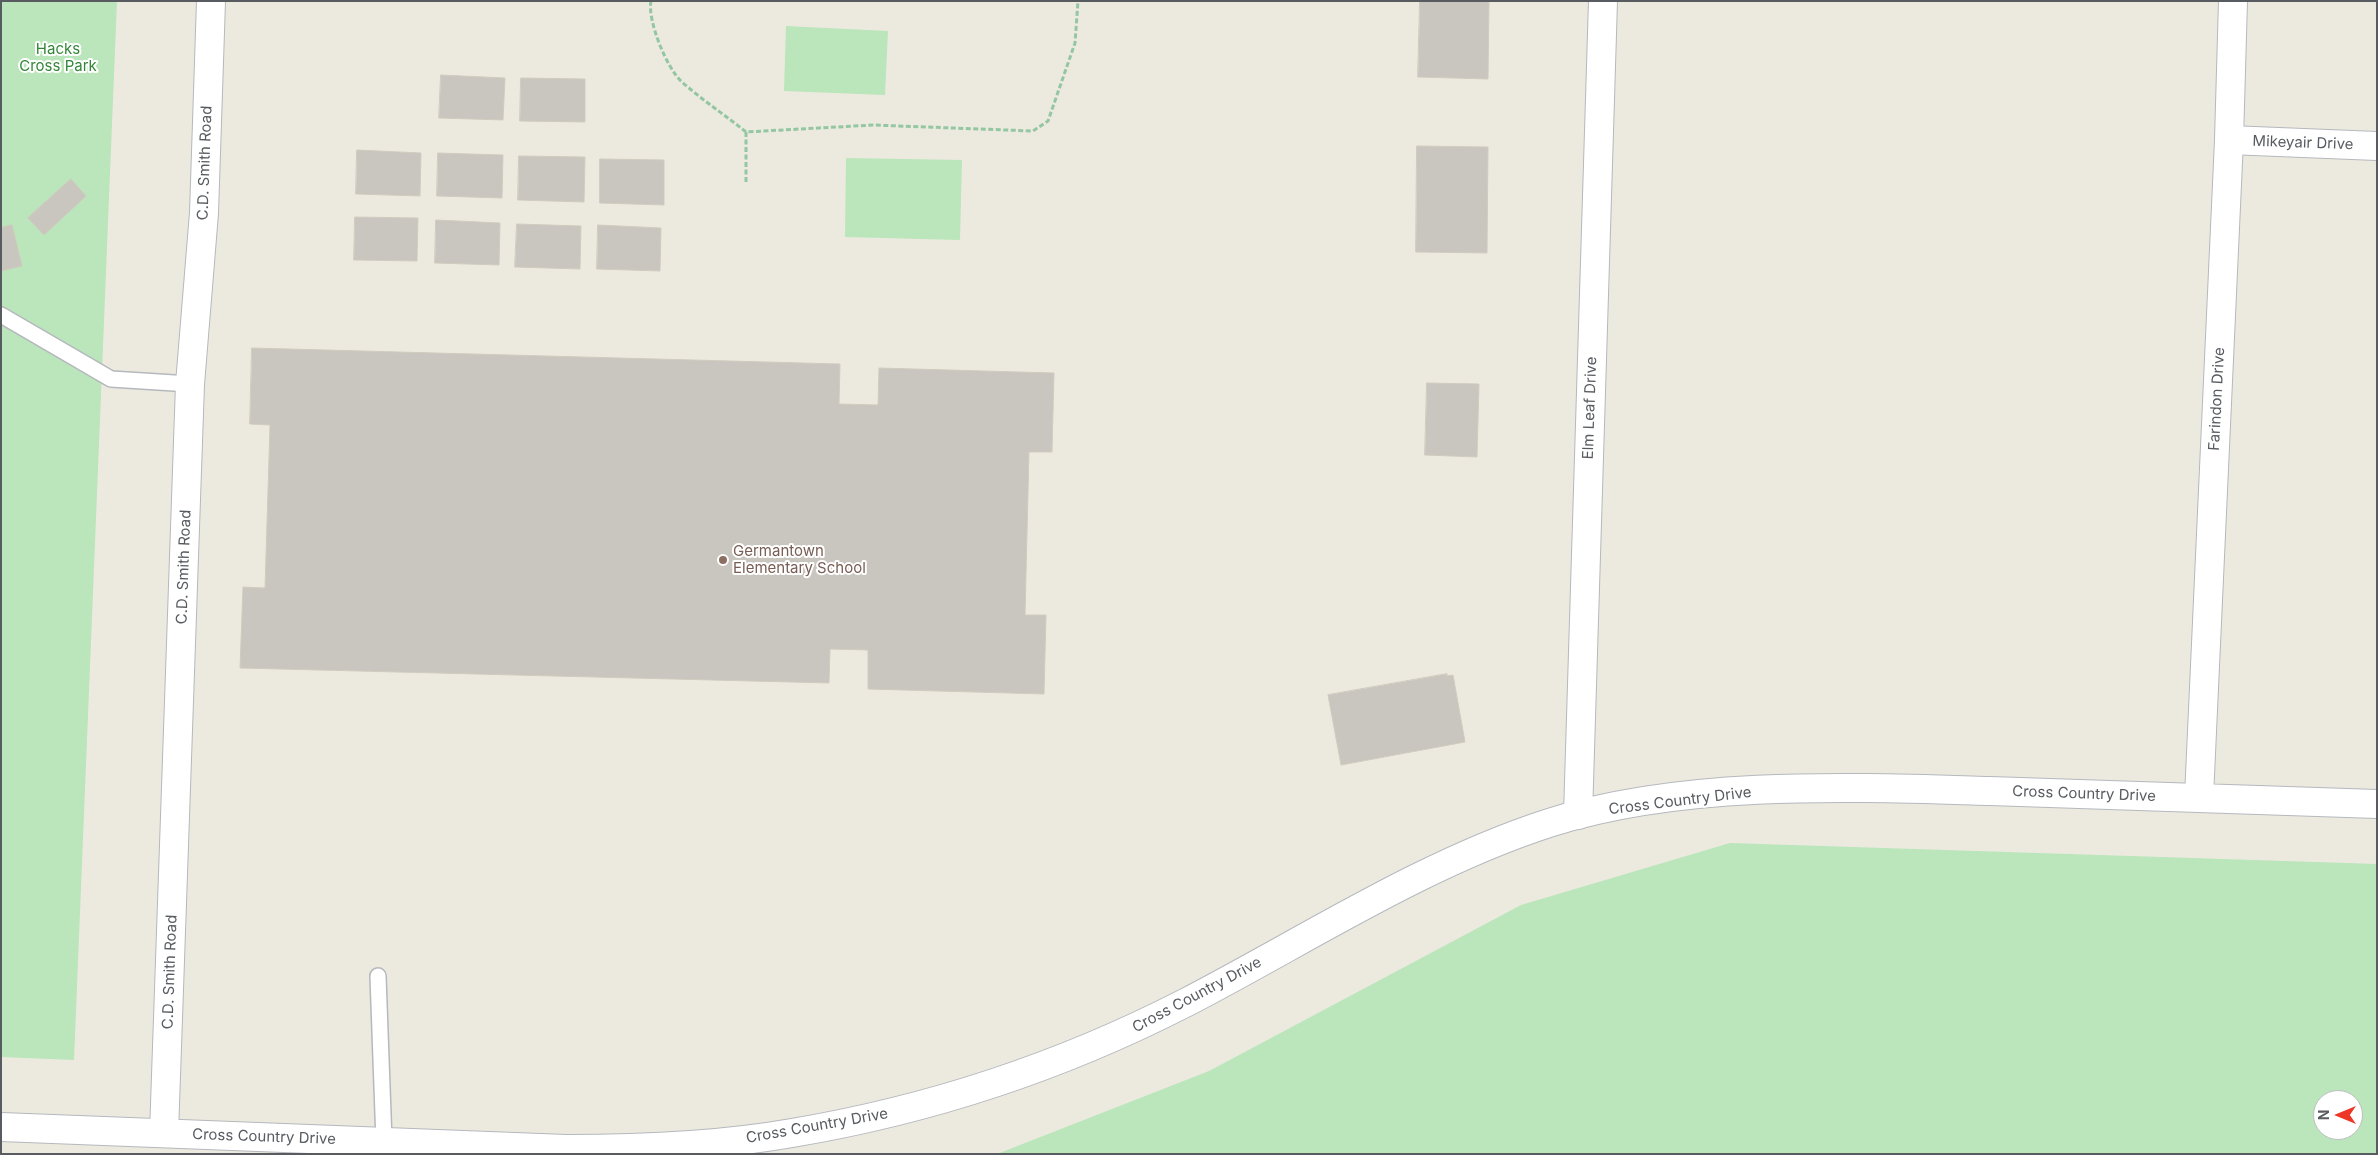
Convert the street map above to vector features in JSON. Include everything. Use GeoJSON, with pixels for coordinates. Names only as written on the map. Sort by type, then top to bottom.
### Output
{"type":"FeatureCollection","features":[{"type":"Feature","properties":{"kind":"street","name":"C.D. Smith Road"},"geometry":{"type":"LineString","coordinates":[[164,1133],[190,384],[204,213],[211,1]]}},
{"type":"Feature","properties":{"kind":"street","name":"Elm Leaf Drive"},"geometry":{"type":"LineString","coordinates":[[1578,815],[1602,1]]}},
{"type":"Feature","properties":{"kind":"street","name":"Farindon Drive"},"geometry":{"type":"LineString","coordinates":[[2199,797],[2229,140],[2233,1]]}},
{"type":"Feature","properties":{"kind":"street","name":"Mikeyair Drive"},"geometry":{"type":"LineString","coordinates":[[2229,140],[2377,146]]}},
{"type":"Feature","properties":{"kind":"street","name":"Cross Country Drive"},"geometry":{"type":"LineString","coordinates":[[1,1127],[566,1149],[635,1149],[790,1134],[880,1115],[964,1094],[1121,1035],[1188,1002],[1439,868],[1509,838],[1578,815],[1643,802],[1702,795],[1860,787],[2377,804]]}},
{"type":"Feature","properties":{"kind":"lane"},"geometry":{"type":"LineString","coordinates":[[1,315],[25,326],[111,379],[190,384]]}},
{"type":"Feature","properties":{"kind":"lane"},"geometry":{"type":"LineString","coordinates":[[378,976],[384,1142]]}},
{"type":"Feature","properties":{"kind":"path"},"geometry":{"type":"LineString","coordinates":[[651,1],[649,10],[657,41],[680,81],[746,132],[873,125],[1033,131],[1048,121],[1075,43],[1078,1]]}},
{"type":"Feature","properties":{"kind":"path"},"geometry":{"type":"LineString","coordinates":[[746,132],[746,183]]}},
{"type":"Feature","properties":{"kind":"green space","name":"Hacks Cross Park"},"geometry":{"type":"Polygon","coordinates":[[[1,1],[117,1],[74,1060],[1,1057],[1,1]]]}},
{"type":"Feature","properties":{"kind":"green space"},"geometry":{"type":"Polygon","coordinates":[[[786,26],[888,31],[885,95],[784,91],[786,26]]]}},
{"type":"Feature","properties":{"kind":"green space"},"geometry":{"type":"Polygon","coordinates":[[[846,158],[962,160],[960,240],[845,237],[846,158]]]}},
{"type":"Feature","properties":{"kind":"green space"},"geometry":{"type":"Polygon","coordinates":[[[1730,843],[2377,864],[2377,1154],[997,1154],[1209,1071],[1521,905],[1730,843]]]}},
{"type":"Feature","properties":{"kind":"building"},"geometry":{"type":"Polygon","coordinates":[[[1420,1],[1489,1],[1488,79],[1418,77],[1420,1]]]}},
{"type":"Feature","properties":{"kind":"building"},"geometry":{"type":"Polygon","coordinates":[[[441,75],[505,78],[503,120],[439,118],[441,75]]]}},
{"type":"Feature","properties":{"kind":"building"},"geometry":{"type":"Polygon","coordinates":[[[521,78],[585,79],[585,122],[520,121],[521,78]]]}},
{"type":"Feature","properties":{"kind":"building"},"geometry":{"type":"Polygon","coordinates":[[[1417,146],[1488,147],[1487,253],[1416,252],[1417,146]]]}},
{"type":"Feature","properties":{"kind":"building"},"geometry":{"type":"Polygon","coordinates":[[[357,150],[421,153],[420,196],[356,194],[357,150]]]}},
{"type":"Feature","properties":{"kind":"building"},"geometry":{"type":"Polygon","coordinates":[[[438,153],[503,155],[502,198],[437,196],[438,153]]]}},
{"type":"Feature","properties":{"kind":"building"},"geometry":{"type":"Polygon","coordinates":[[[519,156],[585,157],[584,202],[518,200],[519,156]]]}},
{"type":"Feature","properties":{"kind":"building"},"geometry":{"type":"Polygon","coordinates":[[[600,159],[664,160],[664,205],[600,203],[600,159]]]}},
{"type":"Feature","properties":{"kind":"building"},"geometry":{"type":"Polygon","coordinates":[[[71,179],[86,196],[44,235],[28,218],[71,179]]]}},
{"type":"Feature","properties":{"kind":"building"},"geometry":{"type":"Polygon","coordinates":[[[355,217],[418,218],[417,261],[354,260],[355,217]]]}},
{"type":"Feature","properties":{"kind":"building"},"geometry":{"type":"Polygon","coordinates":[[[436,220],[500,223],[499,265],[435,263],[436,220]]]}},
{"type":"Feature","properties":{"kind":"building"},"geometry":{"type":"Polygon","coordinates":[[[517,224],[581,226],[580,269],[515,267],[517,224]]]}},
{"type":"Feature","properties":{"kind":"building"},"geometry":{"type":"Polygon","coordinates":[[[12,225],[22,266],[1,271],[1,228],[12,225]]]}},
{"type":"Feature","properties":{"kind":"building"},"geometry":{"type":"Polygon","coordinates":[[[598,225],[661,228],[660,271],[597,269],[598,225]]]}},
{"type":"Feature","properties":{"kind":"building"},"geometry":{"type":"Polygon","coordinates":[[[252,348],[840,364],[839,404],[878,405],[879,368],[1054,373],[1052,452],[1029,452],[1025,615],[1046,615],[1044,694],[868,689],[868,650],[830,649],[829,683],[240,668],[243,587],[265,588],[270,425],[250,424],[252,348]]]}},
{"type":"Feature","properties":{"kind":"building"},"geometry":{"type":"Polygon","coordinates":[[[1427,383],[1479,384],[1477,457],[1425,455],[1427,383]]]}},
{"type":"Feature","properties":{"kind":"building"},"geometry":{"type":"Polygon","coordinates":[[[1447,674],[1447,676],[1453,675],[1465,742],[1341,765],[1328,695],[1447,674]]]}},
{"type":"Feature","properties":{"kind":"place","name":"Germantown Elementary School"},"geometry":{"type":"Point","coordinates":[723,560]}}]}
